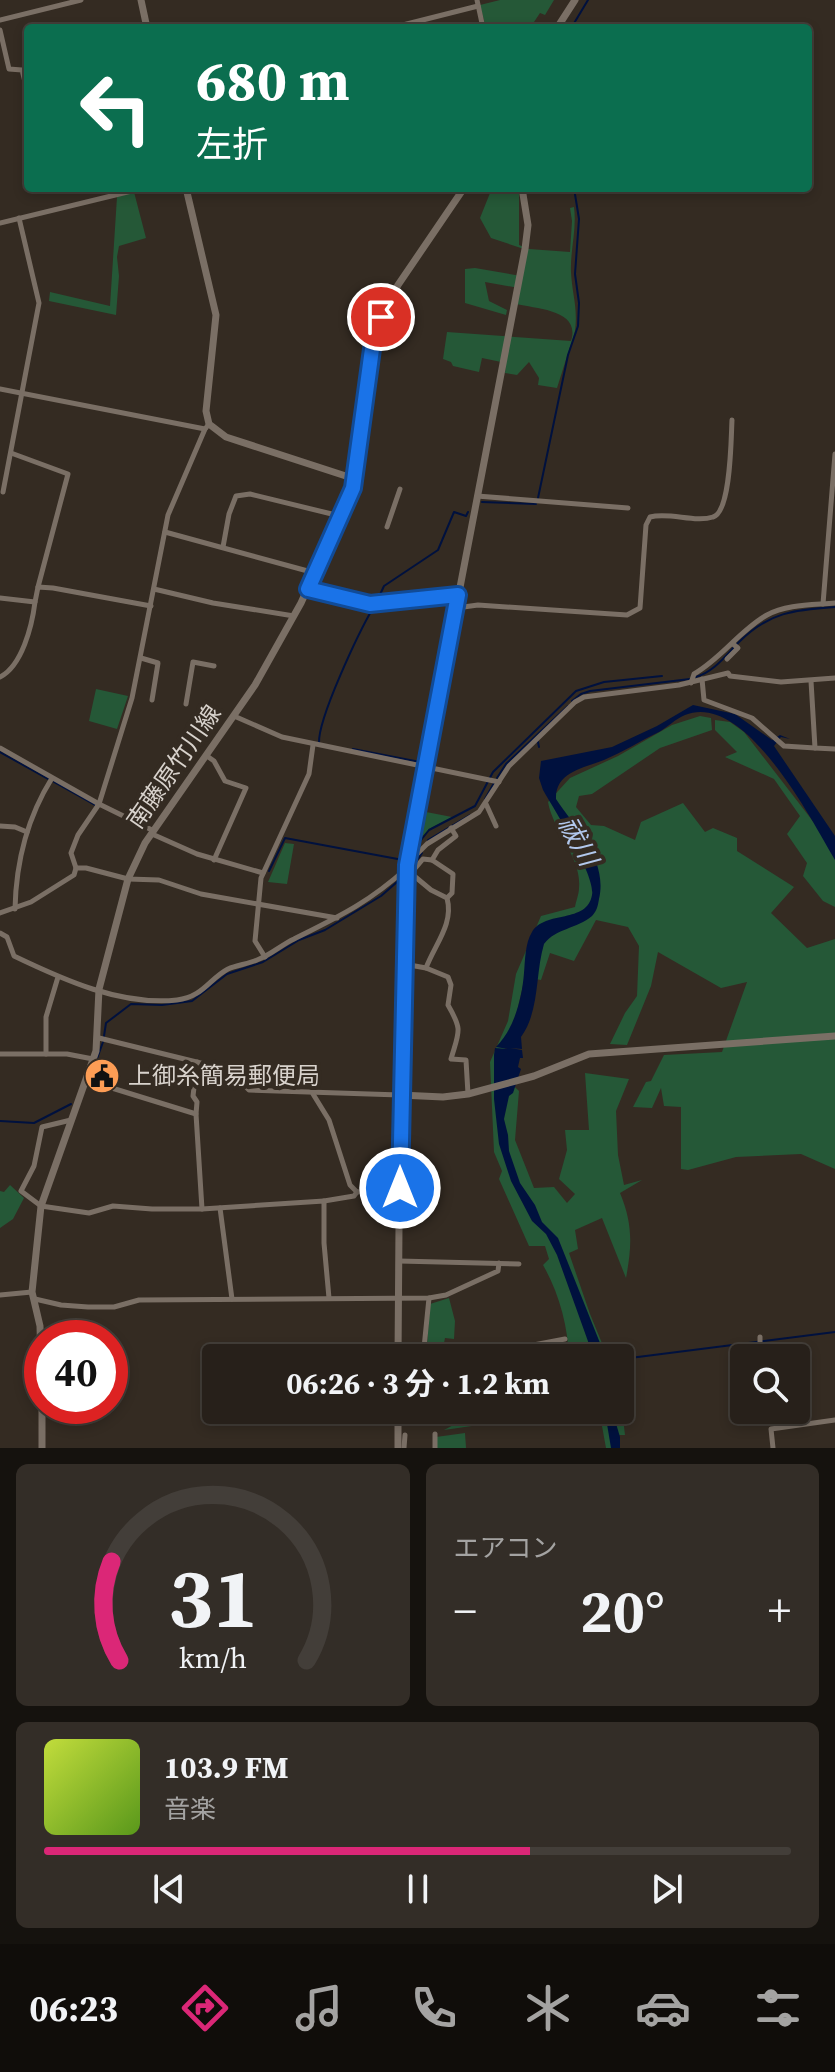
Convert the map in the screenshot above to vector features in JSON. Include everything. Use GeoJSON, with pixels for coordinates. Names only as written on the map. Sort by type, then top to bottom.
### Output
{"type":"FeatureCollection","features":[{"type":"Feature","properties":{"kind":"street"},"geometry":{"type":"LineString","coordinates":[[0,20],[53,3],[81,0]]}},
{"type":"Feature","properties":{"kind":"street"},"geometry":{"type":"LineString","coordinates":[[141,0],[146,24]]}},
{"type":"Feature","properties":{"kind":"street"},"geometry":{"type":"LineString","coordinates":[[560,24],[575,0]]}},
{"type":"Feature","properties":{"kind":"street"},"geometry":{"type":"LineString","coordinates":[[405,24],[477,3],[482,24]]}},
{"type":"Feature","properties":{"kind":"street"},"geometry":{"type":"LineString","coordinates":[[0,30],[9,69],[22,70],[24,78]]}},
{"type":"Feature","properties":{"kind":"street"},"geometry":{"type":"LineString","coordinates":[[0,223],[127,192]]}},
{"type":"Feature","properties":{"kind":"street"},"geometry":{"type":"LineString","coordinates":[[0,913],[31,902],[74,875],[76,868],[71,853],[78,835],[99,804],[132,698],[171,507],[207,427],[216,315],[187,192]]}},
{"type":"Feature","properties":{"kind":"street","name":"南藤原竹川線"},"geometry":{"type":"LineString","coordinates":[[39,1320],[33,1296],[41,1206],[94,1059],[99,1038],[99,989],[128,879],[153,832],[234,716],[308,589],[355,479],[372,349],[381,317],[398,285],[461,192]]}},
{"type":"Feature","properties":{"kind":"street"},"geometry":{"type":"LineString","coordinates":[[398,1344],[400,1095],[408,869],[475,496],[525,249],[528,225],[523,192]]}},
{"type":"Feature","properties":{"kind":"street"},"geometry":{"type":"LineString","coordinates":[[3,492],[39,303],[19,218]]}},
{"type":"Feature","properties":{"kind":"street"},"geometry":{"type":"LineString","coordinates":[[0,389],[207,427],[226,437],[355,479]]}},
{"type":"Feature","properties":{"kind":"street"},"geometry":{"type":"LineString","coordinates":[[455,608],[478,605],[633,613],[640,608],[646,525],[650,517],[712,518],[720,513],[725,499],[732,420]]}},
{"type":"Feature","properties":{"kind":"street"},"geometry":{"type":"LineString","coordinates":[[0,677],[9,672],[16,661],[33,619],[38,587],[68,474],[11,453]]}},
{"type":"Feature","properties":{"kind":"street"},"geometry":{"type":"LineString","coordinates":[[823,604],[835,454]]}},
{"type":"Feature","properties":{"kind":"street"},"geometry":{"type":"LineString","coordinates":[[387,527],[400,489]]}},
{"type":"Feature","properties":{"kind":"street"},"geometry":{"type":"LineString","coordinates":[[223,547],[236,496],[250,494],[340,516]]}},
{"type":"Feature","properties":{"kind":"street"},"geometry":{"type":"LineString","coordinates":[[475,496],[628,508]]}},
{"type":"Feature","properties":{"kind":"street"},"geometry":{"type":"LineString","coordinates":[[165,532],[315,573]]}},
{"type":"Feature","properties":{"kind":"street"},"geometry":{"type":"LineString","coordinates":[[38,587],[151,606]]}},
{"type":"Feature","properties":{"kind":"street"},"geometry":{"type":"LineString","coordinates":[[154,589],[213,603],[294,616]]}},
{"type":"Feature","properties":{"kind":"street"},"geometry":{"type":"LineString","coordinates":[[308,589],[370,604],[458,595]]}},
{"type":"Feature","properties":{"kind":"street"},"geometry":{"type":"LineString","coordinates":[[0,598],[35,602]]}},
{"type":"Feature","properties":{"kind":"street"},"geometry":{"type":"LineString","coordinates":[[691,683],[694,674],[725,656],[769,614],[835,603]]}},
{"type":"Feature","properties":{"kind":"street"},"geometry":{"type":"LineString","coordinates":[[725,656],[730,676],[759,681],[835,678]]}},
{"type":"Feature","properties":{"kind":"street"},"geometry":{"type":"LineString","coordinates":[[141,658],[158,663],[152,700]]}},
{"type":"Feature","properties":{"kind":"street"},"geometry":{"type":"LineString","coordinates":[[186,704],[193,662],[214,666]]}},
{"type":"Feature","properties":{"kind":"street"},"geometry":{"type":"LineString","coordinates":[[408,869],[420,849],[476,815],[509,766],[575,702],[584,697],[691,683],[728,673]]}},
{"type":"Feature","properties":{"kind":"street"},"geometry":{"type":"LineString","coordinates":[[702,679],[704,700],[752,718],[784,746],[835,749]]}},
{"type":"Feature","properties":{"kind":"street"},"geometry":{"type":"LineString","coordinates":[[811,681],[815,748]]}},
{"type":"Feature","properties":{"kind":"street"},"geometry":{"type":"LineString","coordinates":[[234,716],[282,737],[313,745],[498,781]]}},
{"type":"Feature","properties":{"kind":"street"},"geometry":{"type":"LineString","coordinates":[[265,957],[255,941],[263,873],[309,774],[313,745]]}},
{"type":"Feature","properties":{"kind":"street"},"geometry":{"type":"LineString","coordinates":[[0,748],[51,779],[153,832],[214,860],[263,873]]}},
{"type":"Feature","properties":{"kind":"street"},"geometry":{"type":"LineString","coordinates":[[207,756],[214,761],[225,781],[246,788],[214,860]]}},
{"type":"Feature","properties":{"kind":"street"},"geometry":{"type":"LineString","coordinates":[[15,909],[18,862],[36,806],[51,779]]}},
{"type":"Feature","properties":{"kind":"street"},"geometry":{"type":"LineString","coordinates":[[486,804],[496,826]]}},
{"type":"Feature","properties":{"kind":"street"},"geometry":{"type":"LineString","coordinates":[[0,826],[27,832]]}},
{"type":"Feature","properties":{"kind":"street"},"geometry":{"type":"LineString","coordinates":[[432,860],[438,850],[456,836],[451,828]]}},
{"type":"Feature","properties":{"kind":"street"},"geometry":{"type":"LineString","coordinates":[[0,933],[7,937],[14,956],[58,977],[129,999],[190,998],[227,970],[265,957],[377,895],[423,859],[432,860],[453,874],[452,893],[447,898]]}},
{"type":"Feature","properties":{"kind":"street"},"geometry":{"type":"LineString","coordinates":[[76,868],[128,879],[159,880],[201,894],[338,918]]}},
{"type":"Feature","properties":{"kind":"street"},"geometry":{"type":"LineString","coordinates":[[408,869],[431,890],[447,898],[450,910],[426,968]]}},
{"type":"Feature","properties":{"kind":"street"},"geometry":{"type":"LineString","coordinates":[[404,964],[448,977],[451,985],[448,1005],[458,1018],[458,1034],[451,1059],[466,1060],[468,1094]]}},
{"type":"Feature","properties":{"kind":"street"},"geometry":{"type":"LineString","coordinates":[[46,1054],[46,1017],[58,977]]}},
{"type":"Feature","properties":{"kind":"street"},"geometry":{"type":"LineString","coordinates":[[99,1038],[229,1070],[249,1090],[443,1097],[522,1080],[589,1054],[835,1036]]}},
{"type":"Feature","properties":{"kind":"street"},"geometry":{"type":"LineString","coordinates":[[0,1054],[67,1054],[94,1059]]}},
{"type":"Feature","properties":{"kind":"street"},"geometry":{"type":"LineString","coordinates":[[197,1062],[193,1096],[197,1102],[202,1209]]}},
{"type":"Feature","properties":{"kind":"street"},"geometry":{"type":"LineString","coordinates":[[86,1080],[196,1114]]}},
{"type":"Feature","properties":{"kind":"street"},"geometry":{"type":"LineString","coordinates":[[312,1093],[329,1120],[350,1185],[357,1192]]}},
{"type":"Feature","properties":{"kind":"street"},"geometry":{"type":"LineString","coordinates":[[71,1120],[42,1127],[34,1166],[21,1191],[41,1206],[89,1213],[113,1206],[202,1209],[324,1201],[354,1196],[357,1192],[400,1188]]}},
{"type":"Feature","properties":{"kind":"street"},"geometry":{"type":"LineString","coordinates":[[324,1201],[329,1298]]}},
{"type":"Feature","properties":{"kind":"street"},"geometry":{"type":"LineString","coordinates":[[220,1208],[232,1299]]}},
{"type":"Feature","properties":{"kind":"street"},"geometry":{"type":"LineString","coordinates":[[399,1261],[519,1264]]}},
{"type":"Feature","properties":{"kind":"street"},"geometry":{"type":"LineString","coordinates":[[0,1295],[33,1296],[61,1305],[114,1307],[139,1300],[429,1298],[446,1295],[498,1271],[499,1263]]}},
{"type":"Feature","properties":{"kind":"street"},"geometry":{"type":"LineString","coordinates":[[424,1344],[429,1298]]}},
{"type":"Feature","properties":{"kind":"street"},"geometry":{"type":"LineString","coordinates":[[760,1337],[760,1344]]}},
{"type":"Feature","properties":{"kind":"street"},"geometry":{"type":"LineString","coordinates":[[539,1344],[565,1339]]}},
{"type":"Feature","properties":{"kind":"street"},"geometry":{"type":"LineString","coordinates":[[773,1448],[771,1429],[835,1420]]}},
{"type":"Feature","properties":{"kind":"street","name":"南藤原竹川線"},"geometry":{"type":"LineString","coordinates":[[42,1424],[42,1448]]}},
{"type":"Feature","properties":{"kind":"street"},"geometry":{"type":"LineString","coordinates":[[398,1424],[398,1448]]}},
{"type":"Feature","properties":{"kind":"street"},"geometry":{"type":"LineString","coordinates":[[435,1434],[435,1448]]}},
{"type":"Feature","properties":{"kind":"street"},"geometry":{"type":"LineString","coordinates":[[404,1448],[405,1435]]}},
{"type":"Feature","properties":{"kind":"green space"},"geometry":{"type":"Polygon","coordinates":[[[500,0],[554,0],[545,15],[540,13],[533,24],[485,24],[480,5],[500,0]]]}},
{"type":"Feature","properties":{"kind":"green space"},"geometry":{"type":"Polygon","coordinates":[[[134,192],[146,238],[119,246],[116,315],[49,301],[50,292],[110,306],[117,197],[134,192]]]}},
{"type":"Feature","properties":{"kind":"green space"},"geometry":{"type":"Polygon","coordinates":[[[490,192],[564,192],[519,193],[519,245],[529,249],[570,252],[570,208],[574,207],[571,272],[576,322],[575,331],[557,388],[538,385],[539,378],[529,362],[517,375],[505,373],[506,363],[482,358],[479,372],[453,366],[443,359],[447,332],[571,341],[570,323],[564,317],[516,304],[519,288],[485,282],[489,301],[507,310],[506,315],[465,303],[465,269],[521,276],[527,250],[491,238],[480,218],[490,192]]]}},
{"type":"Feature","properties":{"kind":"green space"},"geometry":{"type":"Polygon","coordinates":[[[96,689],[128,696],[117,729],[89,721],[96,689]]]}},
{"type":"Feature","properties":{"kind":"green space"},"geometry":{"type":"Polygon","coordinates":[[[700,716],[711,718],[712,730],[660,748],[592,794],[579,796],[576,807],[591,825],[604,826],[635,840],[641,822],[683,803],[705,832],[713,828],[737,838],[737,851],[794,887],[771,913],[807,948],[835,939],[835,1169],[801,1154],[736,1157],[688,1170],[681,1169],[681,1107],[664,1106],[661,1088],[652,1108],[633,1107],[664,1055],[722,1052],[747,982],[721,988],[658,952],[651,986],[627,1045],[610,1044],[637,996],[639,946],[628,927],[596,920],[574,961],[550,953],[541,980],[525,977],[510,1041],[497,1060],[500,1073],[519,1091],[515,1140],[534,1188],[554,1187],[567,1203],[575,1194],[559,1179],[567,1150],[565,1130],[589,1130],[585,1073],[629,1079],[616,1111],[618,1155],[624,1185],[642,1180],[620,1193],[630,1235],[626,1278],[602,1218],[575,1230],[578,1249],[569,1253],[602,1344],[568,1344],[562,1310],[543,1265],[549,1259],[545,1246],[529,1246],[499,1179],[502,1171],[494,1152],[490,1062],[508,1021],[516,974],[541,916],[575,907],[578,895],[576,866],[548,802],[570,778],[618,756],[672,725],[700,716]]]}},
{"type":"Feature","properties":{"kind":"green space"},"geometry":{"type":"Polygon","coordinates":[[[715,720],[730,722],[744,732],[835,846],[835,907],[823,901],[803,876],[807,863],[787,834],[800,816],[774,779],[725,757],[737,752],[715,730],[715,720]]]}},
{"type":"Feature","properties":{"kind":"green space"},"geometry":{"type":"Polygon","coordinates":[[[421,811],[452,817],[429,829],[414,846],[421,811]]]}},
{"type":"Feature","properties":{"kind":"green space"},"geometry":{"type":"Polygon","coordinates":[[[285,843],[294,844],[287,884],[268,882],[285,843]]]}},
{"type":"Feature","properties":{"kind":"green space"},"geometry":{"type":"Polygon","coordinates":[[[10,1185],[24,1198],[13,1219],[0,1228],[0,1191],[4,1192],[10,1185]]]}},
{"type":"Feature","properties":{"kind":"green space"},"geometry":{"type":"Polygon","coordinates":[[[449,1298],[455,1321],[454,1339],[445,1338],[444,1344],[427,1344],[430,1304],[449,1298]]]}},
{"type":"Feature","properties":{"kind":"green space"},"geometry":{"type":"Polygon","coordinates":[[[455,1424],[486,1424],[444,1430],[455,1424]]]}},
{"type":"Feature","properties":{"kind":"green space"},"geometry":{"type":"Polygon","coordinates":[[[624,1424],[625,1435],[611,1435],[612,1448],[606,1448],[602,1426],[624,1424]]]}},
{"type":"Feature","properties":{"kind":"green space"},"geometry":{"type":"Polygon","coordinates":[[[465,1433],[466,1448],[436,1448],[436,1437],[465,1433]]]}},
{"type":"Feature","properties":{"kind":"water","name":"祓川"},"geometry":{"type":"Polygon","coordinates":[[[693,705],[735,714],[772,740],[780,735],[790,739],[781,737],[774,746],[835,836],[835,860],[774,763],[730,722],[708,713],[685,715],[618,754],[572,772],[560,783],[556,799],[595,858],[601,885],[599,899],[592,916],[554,935],[544,944],[534,1004],[521,1037],[522,1049],[510,1048],[522,1050],[523,1058],[520,1058],[518,1067],[521,1069],[513,1093],[509,1096],[504,1119],[509,1151],[520,1183],[542,1222],[558,1238],[600,1344],[589,1344],[557,1255],[546,1234],[532,1221],[511,1181],[499,1144],[494,1099],[494,1055],[495,1048],[508,1049],[496,1047],[508,1032],[516,1013],[532,932],[546,921],[582,910],[589,904],[592,895],[588,873],[581,858],[543,790],[539,778],[541,761],[612,747],[693,705]]]}},
{"type":"Feature","properties":{"kind":"water"},"geometry":{"type":"Polygon","coordinates":[[[607,1424],[616,1424],[620,1448],[611,1448],[607,1424]]]}},
{"type":"Feature","properties":{"kind":"waterway"},"geometry":{"type":"LineString","coordinates":[[574,24],[588,0]]}},
{"type":"Feature","properties":{"kind":"waterway"},"geometry":{"type":"LineString","coordinates":[[538,498],[568,355],[578,326],[575,274],[579,219],[575,192]]}},
{"type":"Feature","properties":{"kind":"waterway"},"geometry":{"type":"LineString","coordinates":[[482,502],[536,504]]}},
{"type":"Feature","properties":{"kind":"waterway"},"geometry":{"type":"LineString","coordinates":[[378,599],[384,586],[438,550],[454,512],[466,516],[468,512]]}},
{"type":"Feature","properties":{"kind":"waterway"},"geometry":{"type":"LineString","coordinates":[[696,677],[714,667],[761,624],[795,611],[835,607]]}},
{"type":"Feature","properties":{"kind":"waterway"},"geometry":{"type":"LineString","coordinates":[[319,743],[332,696],[373,608]]}},
{"type":"Feature","properties":{"kind":"waterway"},"geometry":{"type":"LineString","coordinates":[[413,850],[429,830],[475,806],[493,772],[576,691],[604,682],[662,676]]}},
{"type":"Feature","properties":{"kind":"waterway"},"geometry":{"type":"LineString","coordinates":[[572,701],[590,691],[690,679]]}},
{"type":"Feature","properties":{"kind":"waterway"},"geometry":{"type":"LineString","coordinates":[[497,778],[506,764],[568,706]]}},
{"type":"Feature","properties":{"kind":"waterway"},"geometry":{"type":"LineString","coordinates":[[538,742],[539,747]]}},
{"type":"Feature","properties":{"kind":"waterway"},"geometry":{"type":"LineString","coordinates":[[353,749],[420,762]]}},
{"type":"Feature","properties":{"kind":"waterway"},"geometry":{"type":"LineString","coordinates":[[0,752],[48,779]]}},
{"type":"Feature","properties":{"kind":"waterway"},"geometry":{"type":"LineString","coordinates":[[269,871],[285,838],[403,860],[419,770]]}},
{"type":"Feature","properties":{"kind":"waterway"},"geometry":{"type":"LineString","coordinates":[[54,782],[95,805]]}},
{"type":"Feature","properties":{"kind":"waterway"},"geometry":{"type":"LineString","coordinates":[[485,799],[494,783]]}},
{"type":"Feature","properties":{"kind":"waterway"},"geometry":{"type":"LineString","coordinates":[[428,840],[470,815]]}},
{"type":"Feature","properties":{"kind":"waterway"},"geometry":{"type":"LineString","coordinates":[[411,869],[422,853]]}},
{"type":"Feature","properties":{"kind":"waterway"},"geometry":{"type":"LineString","coordinates":[[104,1036],[106,1023],[131,1004],[162,1005],[192,1001],[227,974],[263,962],[299,940],[325,930],[381,896],[397,882]]}},
{"type":"Feature","properties":{"kind":"waterway"},"geometry":{"type":"LineString","coordinates":[[90,1078],[103,1042]]}},
{"type":"Feature","properties":{"kind":"waterway"},"geometry":{"type":"LineString","coordinates":[[0,1121],[34,1123],[71,1104]]}},
{"type":"Feature","properties":{"kind":"waterway"},"geometry":{"type":"LineString","coordinates":[[634,1357],[835,1332]]}},
{"type":"Feature","properties":{"kind":"place","name":"上御糸簡易郵便局"},"geometry":{"type":"Point","coordinates":[102,1076]}},
{"type":"Feature","properties":{"kind":"route"},"geometry":{"type":"LineString","coordinates":[[381,317],[372,349],[353,488],[308,589],[370,604],[458,595],[409,844],[400,1095],[400,1188]]}}]}
